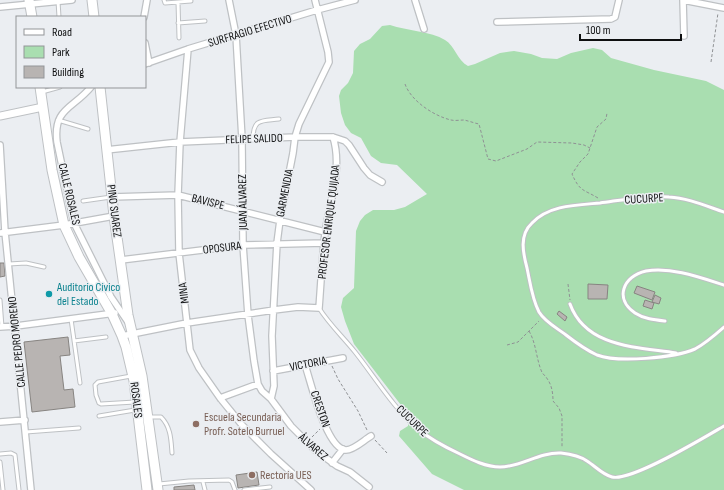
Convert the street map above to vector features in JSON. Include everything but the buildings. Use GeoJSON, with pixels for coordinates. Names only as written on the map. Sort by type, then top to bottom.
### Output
{"type":"FeatureCollection","features":[{"type":"Feature","properties":{"kind":"main road"},"geometry":{"type":"LineString","coordinates":[[92,0],[94,16]]}},
{"type":"Feature","properties":{"kind":"main road"},"geometry":{"type":"LineString","coordinates":[[30,2],[32,16]]}},
{"type":"Feature","properties":{"kind":"main road","name":"PINO SUAREZ"},"geometry":{"type":"LineString","coordinates":[[100,88],[106,150],[120,260],[120,311],[130,325],[133,335]]}},
{"type":"Feature","properties":{"kind":"main road","name":"CALLE ROSALES"},"geometry":{"type":"LineString","coordinates":[[40,90],[52,170],[64,225],[79,257],[120,311]]}},
{"type":"Feature","properties":{"kind":"main road","name":"ROSALES"},"geometry":{"type":"LineString","coordinates":[[120,311],[122,336],[132,376],[147,490]]}},
{"type":"Feature","properties":{"kind":"main road","name":"ROSALES"},"geometry":{"type":"LineString","coordinates":[[133,335],[142,376],[158,487]]}},
{"type":"Feature","properties":{"kind":"street"},"geometry":{"type":"LineString","coordinates":[[0,7],[30,2],[72,0]]}},
{"type":"Feature","properties":{"kind":"street"},"geometry":{"type":"LineString","coordinates":[[144,16],[147,0]]}},
{"type":"Feature","properties":{"kind":"street","name":"JUAN ÁLVAREZ"},"geometry":{"type":"LineString","coordinates":[[229,0],[236,35],[242,140],[243,244],[248,315],[258,384]]}},
{"type":"Feature","properties":{"kind":"street","name":"GARMENDIA"},"geometry":{"type":"LineString","coordinates":[[271,397],[274,386],[272,347],[277,243],[280,220],[295,137],[299,124],[329,62],[328,52],[315,0]]}},
{"type":"Feature","properties":{"kind":"street","name":"SURFRAGIO EFECTIVO"},"geometry":{"type":"LineString","coordinates":[[147,63],[188,49],[355,0]]}},
{"type":"Feature","properties":{"kind":"street"},"geometry":{"type":"LineString","coordinates":[[415,0],[424,29]]}},
{"type":"Feature","properties":{"kind":"street"},"geometry":{"type":"LineString","coordinates":[[497,22],[611,19],[615,17],[619,0]]}},
{"type":"Feature","properties":{"kind":"street"},"geometry":{"type":"LineString","coordinates":[[684,36],[683,0],[721,7]]}},
{"type":"Feature","properties":{"kind":"street","name":"MINA"},"geometry":{"type":"LineString","coordinates":[[188,49],[180,142],[178,195],[179,253],[188,342],[193,358],[220,398],[242,425],[270,454],[311,490]]}},
{"type":"Feature","properties":{"kind":"street"},"geometry":{"type":"LineString","coordinates":[[146,53],[147,63]]}},
{"type":"Feature","properties":{"kind":"street"},"geometry":{"type":"LineString","coordinates":[[58,120],[64,110],[89,88]]}},
{"type":"Feature","properties":{"kind":"street"},"geometry":{"type":"LineString","coordinates":[[0,116],[43,107]]}},
{"type":"Feature","properties":{"kind":"street","name":"CALLE ROSALES"},"geometry":{"type":"LineString","coordinates":[[58,120],[56,128],[57,142],[74,223],[111,298],[120,311]]}},
{"type":"Feature","properties":{"kind":"street","name":"FELIPE SALIDO"},"geometry":{"type":"LineString","coordinates":[[106,150],[180,142],[295,137],[333,137],[345,141],[370,175],[382,182]]}},
{"type":"Feature","properties":{"kind":"street","name":"PROFESOR ENRIQUE QUIJADA"},"geometry":{"type":"LineString","coordinates":[[319,308],[325,232],[336,170],[336,152],[333,137]]}},
{"type":"Feature","properties":{"kind":"street","name":"CALLE PEDRO MORENO"},"geometry":{"type":"LineString","coordinates":[[0,146],[3,233],[9,264],[16,326],[31,490]]}},
{"type":"Feature","properties":{"kind":"street","name":"BAVISPE"},"geometry":{"type":"LineString","coordinates":[[112,197],[178,195],[243,210],[325,232]]}},
{"type":"Feature","properties":{"kind":"street"},"geometry":{"type":"LineString","coordinates":[[3,233],[64,225],[114,216]]}},
{"type":"Feature","properties":{"kind":"street","name":"OPOSURA"},"geometry":{"type":"LineString","coordinates":[[120,260],[243,244],[324,243]]}},
{"type":"Feature","properties":{"kind":"street"},"geometry":{"type":"LineString","coordinates":[[122,336],[187,323],[274,310],[298,307],[319,308]]}},
{"type":"Feature","properties":{"kind":"street"},"geometry":{"type":"LineString","coordinates":[[1,327],[71,319],[120,311]]}},
{"type":"Feature","properties":{"kind":"street","name":"VICTORIA"},"geometry":{"type":"LineString","coordinates":[[273,371],[343,358]]}},
{"type":"Feature","properties":{"kind":"street","name":"CRESTON"},"geometry":{"type":"LineString","coordinates":[[306,365],[325,425],[334,441],[342,449]]}},
{"type":"Feature","properties":{"kind":"street"},"geometry":{"type":"LineString","coordinates":[[220,398],[258,384],[262,391],[271,397]]}},
{"type":"Feature","properties":{"kind":"street","name":"ÁLVAREZ"},"geometry":{"type":"LineString","coordinates":[[271,397],[291,426],[306,442],[332,463],[350,472],[369,487]]}},
{"type":"Feature","properties":{"kind":"street"},"geometry":{"type":"LineString","coordinates":[[0,422],[25,420]]}},
{"type":"Feature","properties":{"kind":"street"},"geometry":{"type":"LineString","coordinates":[[332,463],[342,449],[350,449],[371,436]]}},
{"type":"Feature","properties":{"kind":"lane"},"geometry":{"type":"LineString","coordinates":[[164,0],[165,2],[191,1]]}},
{"type":"Feature","properties":{"kind":"lane"},"geometry":{"type":"LineString","coordinates":[[58,1],[59,16]]}},
{"type":"Feature","properties":{"kind":"lane"},"geometry":{"type":"LineString","coordinates":[[178,2],[179,38]]}},
{"type":"Feature","properties":{"kind":"lane"},"geometry":{"type":"LineString","coordinates":[[178,23],[204,21]]}},
{"type":"Feature","properties":{"kind":"lane"},"geometry":{"type":"LineString","coordinates":[[40,90],[53,88]]}},
{"type":"Feature","properties":{"kind":"lane"},"geometry":{"type":"LineString","coordinates":[[58,120],[88,128]]}},
{"type":"Feature","properties":{"kind":"lane"},"geometry":{"type":"LineString","coordinates":[[253,139],[253,130],[256,124],[260,121],[279,120]]}},
{"type":"Feature","properties":{"kind":"lane"},"geometry":{"type":"LineString","coordinates":[[84,201],[112,197]]}},
{"type":"Feature","properties":{"kind":"lane","name":"CUCURPE"},"geometry":{"type":"LineString","coordinates":[[724,212],[695,202],[670,197],[643,197],[560,208],[541,216],[532,222],[527,228],[524,236],[524,255],[535,302],[539,312],[546,321],[575,342],[596,354],[618,358],[638,358],[680,353],[701,346],[724,327]]}},
{"type":"Feature","properties":{"kind":"lane"},"geometry":{"type":"LineString","coordinates":[[9,264],[26,263],[44,267]]}},
{"type":"Feature","properties":{"kind":"lane"},"geometry":{"type":"LineString","coordinates":[[665,322],[641,316],[630,308],[624,298],[624,287],[626,282],[633,276],[644,272],[667,270],[724,285]]}},
{"type":"Feature","properties":{"kind":"lane"},"geometry":{"type":"LineString","coordinates":[[0,300],[1,327]]}},
{"type":"Feature","properties":{"kind":"lane"},"geometry":{"type":"LineString","coordinates":[[570,304],[573,312],[584,325],[600,337],[611,342],[621,345],[680,353]]}},
{"type":"Feature","properties":{"kind":"lane","name":"CUCURPE"},"geometry":{"type":"LineString","coordinates":[[319,308],[406,417],[418,429],[443,446],[478,462],[500,467],[509,466],[548,453],[560,453],[577,456],[586,460],[606,474],[612,477],[620,478],[685,449],[724,426]]}},
{"type":"Feature","properties":{"kind":"lane"},"geometry":{"type":"LineString","coordinates":[[71,319],[80,382]]}},
{"type":"Feature","properties":{"kind":"lane"},"geometry":{"type":"LineString","coordinates":[[74,341],[106,337]]}},
{"type":"Feature","properties":{"kind":"lane"},"geometry":{"type":"LineString","coordinates":[[132,376],[98,382],[95,385],[96,395],[99,403],[101,404],[136,405]]}},
{"type":"Feature","properties":{"kind":"lane"},"geometry":{"type":"LineString","coordinates":[[99,416],[136,405]]}},
{"type":"Feature","properties":{"kind":"lane"},"geometry":{"type":"LineString","coordinates":[[148,417],[161,417],[166,422],[169,430],[172,453]]}},
{"type":"Feature","properties":{"kind":"lane"},"geometry":{"type":"LineString","coordinates":[[26,432],[79,428]]}},
{"type":"Feature","properties":{"kind":"lane"},"geometry":{"type":"LineString","coordinates":[[0,454],[11,453],[15,455],[19,490]]}},
{"type":"Feature","properties":{"kind":"lane"},"geometry":{"type":"LineString","coordinates":[[0,462],[3,490]]}},
{"type":"Feature","properties":{"kind":"lane"},"geometry":{"type":"LineString","coordinates":[[158,487],[188,481],[203,482],[229,480],[232,482],[235,490]]}},
{"type":"Feature","properties":{"kind":"lane"},"geometry":{"type":"LineString","coordinates":[[203,482],[205,490]]}},
{"type":"Feature","properties":{"kind":"lane"},"geometry":{"type":"LineString","coordinates":[[244,490],[270,487]]}},
{"type":"Feature","properties":{"kind":"path"},"geometry":{"type":"LineString","coordinates":[[711,62],[721,7]]}},
{"type":"Feature","properties":{"kind":"path"},"geometry":{"type":"LineString","coordinates":[[405,84],[415,100],[438,114],[451,120],[465,120],[479,124],[488,158],[496,161],[527,149],[538,142],[572,143],[584,145],[590,148]]}},
{"type":"Feature","properties":{"kind":"path"},"geometry":{"type":"LineString","coordinates":[[606,202],[585,192],[577,186],[572,174],[580,162],[588,154],[597,127],[606,119],[607,113]]}},
{"type":"Feature","properties":{"kind":"path"},"geometry":{"type":"LineString","coordinates":[[568,284],[570,304]]}},
{"type":"Feature","properties":{"kind":"path"},"geometry":{"type":"LineString","coordinates":[[507,345],[518,342],[543,317]]}},
{"type":"Feature","properties":{"kind":"path"},"geometry":{"type":"LineString","coordinates":[[529,331],[534,339],[538,361],[542,372],[548,379],[553,395],[553,401],[559,408],[562,416],[562,446],[560,453]]}},
{"type":"Feature","properties":{"kind":"path"},"geometry":{"type":"LineString","coordinates":[[330,360],[338,379],[358,411],[371,436],[387,453]]}},
{"type":"Feature","properties":{"kind":"path"},"geometry":{"type":"LineString","coordinates":[[306,442],[325,425]]}},
{"type":"Feature","properties":{"kind":"green space"},"geometry":{"type":"Polygon","coordinates":[[[390,25],[426,33],[445,40],[461,60],[468,66],[500,53],[514,51],[531,54],[542,58],[557,59],[571,53],[593,48],[602,50],[611,58],[654,70],[706,81],[724,90],[724,490],[464,490],[432,474],[399,436],[400,431],[408,426],[408,416],[354,344],[341,307],[343,298],[354,288],[356,231],[360,221],[365,215],[373,210],[394,210],[405,207],[427,194],[397,165],[381,163],[371,156],[361,138],[351,133],[345,125],[341,113],[339,96],[341,90],[348,83],[353,73],[354,51],[360,44],[370,39],[382,26],[390,25]]]}},
{"type":"Feature","properties":{"kind":"place","name":"Auditorio Cívico del Estado"},"geometry":{"type":"Point","coordinates":[49,294]}},
{"type":"Feature","properties":{"kind":"place","name":"Escuela Secundaria Profr. Sotelo Burruel"},"geometry":{"type":"Point","coordinates":[196,424]}},
{"type":"Feature","properties":{"kind":"place","name":"Rectoría UES"},"geometry":{"type":"Point","coordinates":[252,475]}}]}
